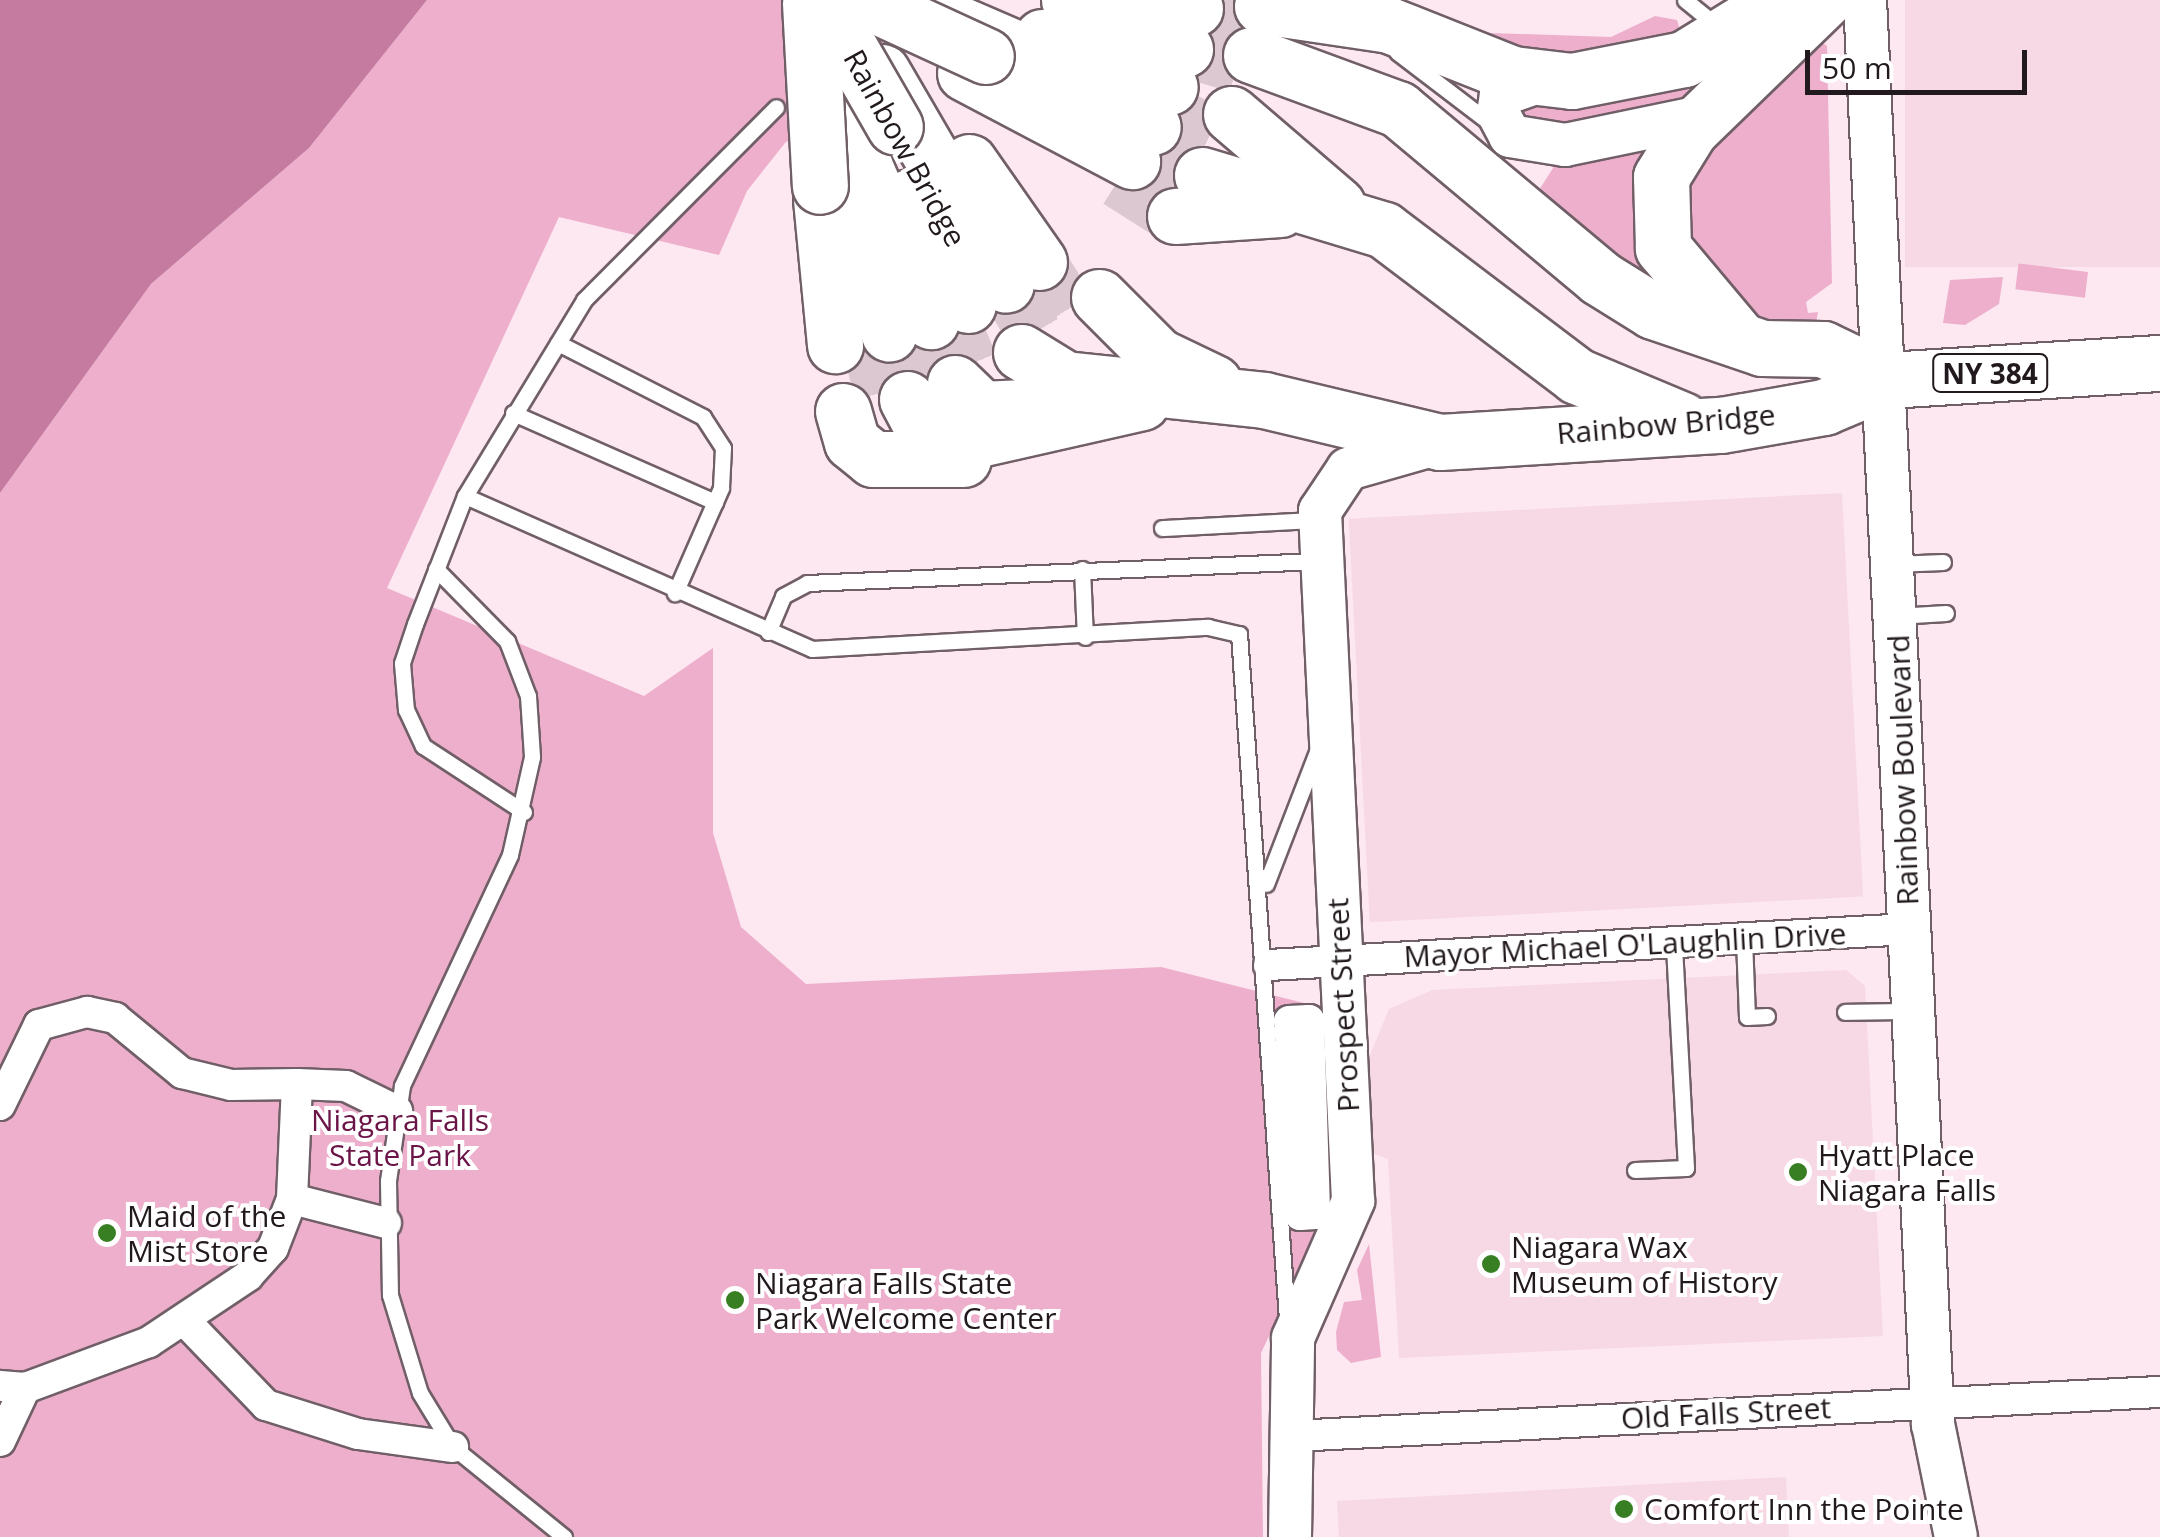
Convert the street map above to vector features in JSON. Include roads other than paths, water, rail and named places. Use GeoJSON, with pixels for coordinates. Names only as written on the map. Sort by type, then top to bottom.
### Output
{"type":"FeatureCollection","features":[{"type":"Feature","properties":{"kind":"highway"},"geometry":{"type":"LineString","coordinates":[[1108,0],[1164,84]]}},
{"type":"Feature","properties":{"kind":"highway"},"geometry":{"type":"LineString","coordinates":[[1746,344],[1675,272],[1658,225],[1667,161],[1718,52],[1780,0]]}},
{"type":"Feature","properties":{"kind":"highway"},"geometry":{"type":"LineString","coordinates":[[1228,108],[1370,14],[1476,62],[1553,80],[1624,77],[1718,52],[1824,0]]}},
{"type":"Feature","properties":{"kind":"highway"},"geometry":{"type":"LineString","coordinates":[[908,4],[934,102],[955,304]]}},
{"type":"Feature","properties":{"kind":"highway"},"geometry":{"type":"LineString","coordinates":[[838,24],[934,102],[1164,84]]}},
{"type":"Feature","properties":{"kind":"highway"},"geometry":{"type":"LineString","coordinates":[[838,24],[934,102],[1164,84]]}},
{"type":"Feature","properties":{"kind":"highway"},"geometry":{"type":"LineString","coordinates":[[838,24],[934,102],[955,304]]}},
{"type":"Feature","properties":{"kind":"highway","name":"Rainbow Bridge"},"geometry":{"type":"LineString","coordinates":[[838,24],[934,102],[955,304]]}},
{"type":"Feature","properties":{"kind":"highway"},"geometry":{"type":"LineString","coordinates":[[1228,108],[1349,86],[1433,135],[1540,230],[1636,302],[1746,344],[1822,349],[1888,380]]}},
{"type":"Feature","properties":{"kind":"highway"},"geometry":{"type":"LineString","coordinates":[[1228,108],[1321,207],[1430,258],[1577,376],[1679,420],[1721,425]]}},
{"type":"Feature","properties":{"kind":"highway","name":"NY 384"},"geometry":{"type":"LineString","coordinates":[[1888,380],[2160,363]]}},
{"type":"Feature","properties":{"kind":"highway"},"geometry":{"type":"LineString","coordinates":[[982,364],[924,431],[954,442],[1140,395]]}},
{"type":"Feature","properties":{"kind":"highway"},"geometry":{"type":"LineString","coordinates":[[982,364],[1009,380],[1140,395]]}},
{"type":"Feature","properties":{"kind":"highway"},"geometry":{"type":"LineString","coordinates":[[982,364],[1140,395],[1000,453],[963,459],[873,459],[852,442],[982,364]]}},
{"type":"Feature","properties":{"kind":"highway","name":"Rainbow Bridge"},"geometry":{"type":"LineString","coordinates":[[982,364],[1140,395],[1396,437],[1463,441],[1721,425],[1824,407],[1888,380]]}},
{"type":"Feature","properties":{"kind":"main road","name":"Rainbow Boulevard"},"geometry":{"type":"LineString","coordinates":[[1865,0],[1888,380],[1932,1404],[1956,1537]]}},
{"type":"Feature","properties":{"kind":"main road"},"geometry":{"type":"LineString","coordinates":[[1540,230],[1530,177],[1543,153],[1565,146],[1718,52]]}},
{"type":"Feature","properties":{"kind":"main road"},"geometry":{"type":"LineString","coordinates":[[1553,80],[1505,90],[1498,114],[1510,136],[1565,146]]}},
{"type":"Feature","properties":{"kind":"main road"},"geometry":{"type":"LineString","coordinates":[[1320,540],[1326,493],[1348,469],[1463,441]]}},
{"type":"Feature","properties":{"kind":"main road","name":"Prospect Street"},"geometry":{"type":"LineString","coordinates":[[1290,1537],[1293,1436],[1289,1360],[1352,1201],[1320,540]]}},
{"type":"Feature","properties":{"kind":"street","name":"Mayor Michael O'Laughlin Drive"},"geometry":{"type":"LineString","coordinates":[[1269,966],[1909,930]]}},
{"type":"Feature","properties":{"kind":"street"},"geometry":{"type":"LineString","coordinates":[[0,1106],[39,1026],[87,1012],[115,1018],[182,1073],[231,1086],[346,1086],[397,1111]]}},
{"type":"Feature","properties":{"kind":"street"},"geometry":{"type":"LineString","coordinates":[[1289,1020],[1309,1020],[1315,1214],[1300,1215],[1289,1020]]}},
{"type":"Feature","properties":{"kind":"street"},"geometry":{"type":"LineString","coordinates":[[0,1441],[13,1387],[187,1323],[273,1248],[292,1199],[296,1084]]}},
{"type":"Feature","properties":{"kind":"street"},"geometry":{"type":"LineString","coordinates":[[292,1199],[386,1223]]}},
{"type":"Feature","properties":{"kind":"street"},"geometry":{"type":"LineString","coordinates":[[187,1323],[266,1406],[358,1434],[453,1447]]}},
{"type":"Feature","properties":{"kind":"street","name":"Old Falls Street"},"geometry":{"type":"LineString","coordinates":[[1293,1436],[2160,1392]]}},
{"type":"Feature","properties":{"kind":"lane"},"geometry":{"type":"LineString","coordinates":[[1685,0],[1718,52]]}},
{"type":"Feature","properties":{"kind":"lane"},"geometry":{"type":"LineString","coordinates":[[1370,14],[1398,53],[1510,136]]}},
{"type":"Feature","properties":{"kind":"lane"},"geometry":{"type":"LineString","coordinates":[[524,812],[422,746],[406,710],[402,663],[466,496],[584,300],[776,107]]}},
{"type":"Feature","properties":{"kind":"lane"},"geometry":{"type":"LineString","coordinates":[[558,343],[703,416],[723,448],[715,502],[676,593]]}},
{"type":"Feature","properties":{"kind":"lane"},"geometry":{"type":"LineString","coordinates":[[513,413],[715,502]]}},
{"type":"Feature","properties":{"kind":"lane"},"geometry":{"type":"LineString","coordinates":[[466,496],[676,593],[821,650],[1228,629],[1245,645],[1269,966],[1289,1360]]}},
{"type":"Feature","properties":{"kind":"lane"},"geometry":{"type":"LineString","coordinates":[[1162,528],[1320,540]]}},
{"type":"Feature","properties":{"kind":"lane"},"geometry":{"type":"LineString","coordinates":[[768,632],[783,596],[807,583],[1082,569],[1320,540]]}},
{"type":"Feature","properties":{"kind":"lane"},"geometry":{"type":"LineString","coordinates":[[1894,564],[1943,562]]}},
{"type":"Feature","properties":{"kind":"lane"},"geometry":{"type":"LineString","coordinates":[[436,569],[496,621],[520,668],[532,742],[524,812],[422,1028],[397,1111],[386,1223],[396,1328],[453,1447],[564,1537]]}},
{"type":"Feature","properties":{"kind":"lane"},"geometry":{"type":"LineString","coordinates":[[1082,569],[1085,636]]}},
{"type":"Feature","properties":{"kind":"lane"},"geometry":{"type":"LineString","coordinates":[[1896,616],[1946,613]]}},
{"type":"Feature","properties":{"kind":"lane"},"geometry":{"type":"LineString","coordinates":[[1264,893],[1329,720]]}},
{"type":"Feature","properties":{"kind":"lane"},"geometry":{"type":"LineString","coordinates":[[1744,939],[1747,1016],[1767,1016]]}},
{"type":"Feature","properties":{"kind":"lane"},"geometry":{"type":"LineString","coordinates":[[1635,1170],[1686,1168],[1674,943]]}},
{"type":"Feature","properties":{"kind":"lane"},"geometry":{"type":"LineString","coordinates":[[1845,1012],[1913,1011]]}},
{"type":"Feature","properties":{"kind":"tunnel"},"geometry":{"type":"LineString","coordinates":[[1195,8],[1259,21]]}},
{"type":"Feature","properties":{"kind":"tunnel"},"geometry":{"type":"LineString","coordinates":[[1185,49],[1248,68]]}},
{"type":"Feature","properties":{"kind":"tunnel"},"geometry":{"type":"LineString","coordinates":[[1162,108],[1221,138]]}},
{"type":"Feature","properties":{"kind":"tunnel"},"geometry":{"type":"LineString","coordinates":[[1143,145],[1202,175]]}},
{"type":"Feature","properties":{"kind":"tunnel"},"geometry":{"type":"LineString","coordinates":[[1118,180],[1175,216]]}},
{"type":"Feature","properties":{"kind":"tunnel"},"geometry":{"type":"LineString","coordinates":[[1039,262],[1074,317]]}},
{"type":"Feature","properties":{"kind":"tunnel"},"geometry":{"type":"LineString","coordinates":[[1006,285],[1039,341]]}},
{"type":"Feature","properties":{"kind":"tunnel"},"geometry":{"type":"LineString","coordinates":[[949,313],[975,375]]}},
{"type":"Feature","properties":{"kind":"tunnel"},"geometry":{"type":"LineString","coordinates":[[912,328],[934,391]]}},
{"type":"Feature","properties":{"kind":"tunnel"},"geometry":{"type":"LineString","coordinates":[[868,339],[885,405]]}},
{"type":"Feature","properties":{"kind":"place","name":"Hyatt Place Niagara Falls"},"geometry":{"type":"Point","coordinates":[1798,1172]}},
{"type":"Feature","properties":{"kind":"place","name":"Maid of the Mist Store"},"geometry":{"type":"Point","coordinates":[107,1233]}},
{"type":"Feature","properties":{"kind":"place","name":"Niagara Wax Museum of History"},"geometry":{"type":"Point","coordinates":[1491,1264]}},
{"type":"Feature","properties":{"kind":"place","name":"Niagara Falls State Park Welcome Center"},"geometry":{"type":"Point","coordinates":[735,1300]}},
{"type":"Feature","properties":{"kind":"place","name":"Comfort Inn the Pointe"},"geometry":{"type":"Point","coordinates":[1624,1509]}},
{"type":"Feature","properties":{"kind":"park label","name":"Niagara Falls State Park"},"geometry":{"type":"Point","coordinates":[400,1137]}}]}
